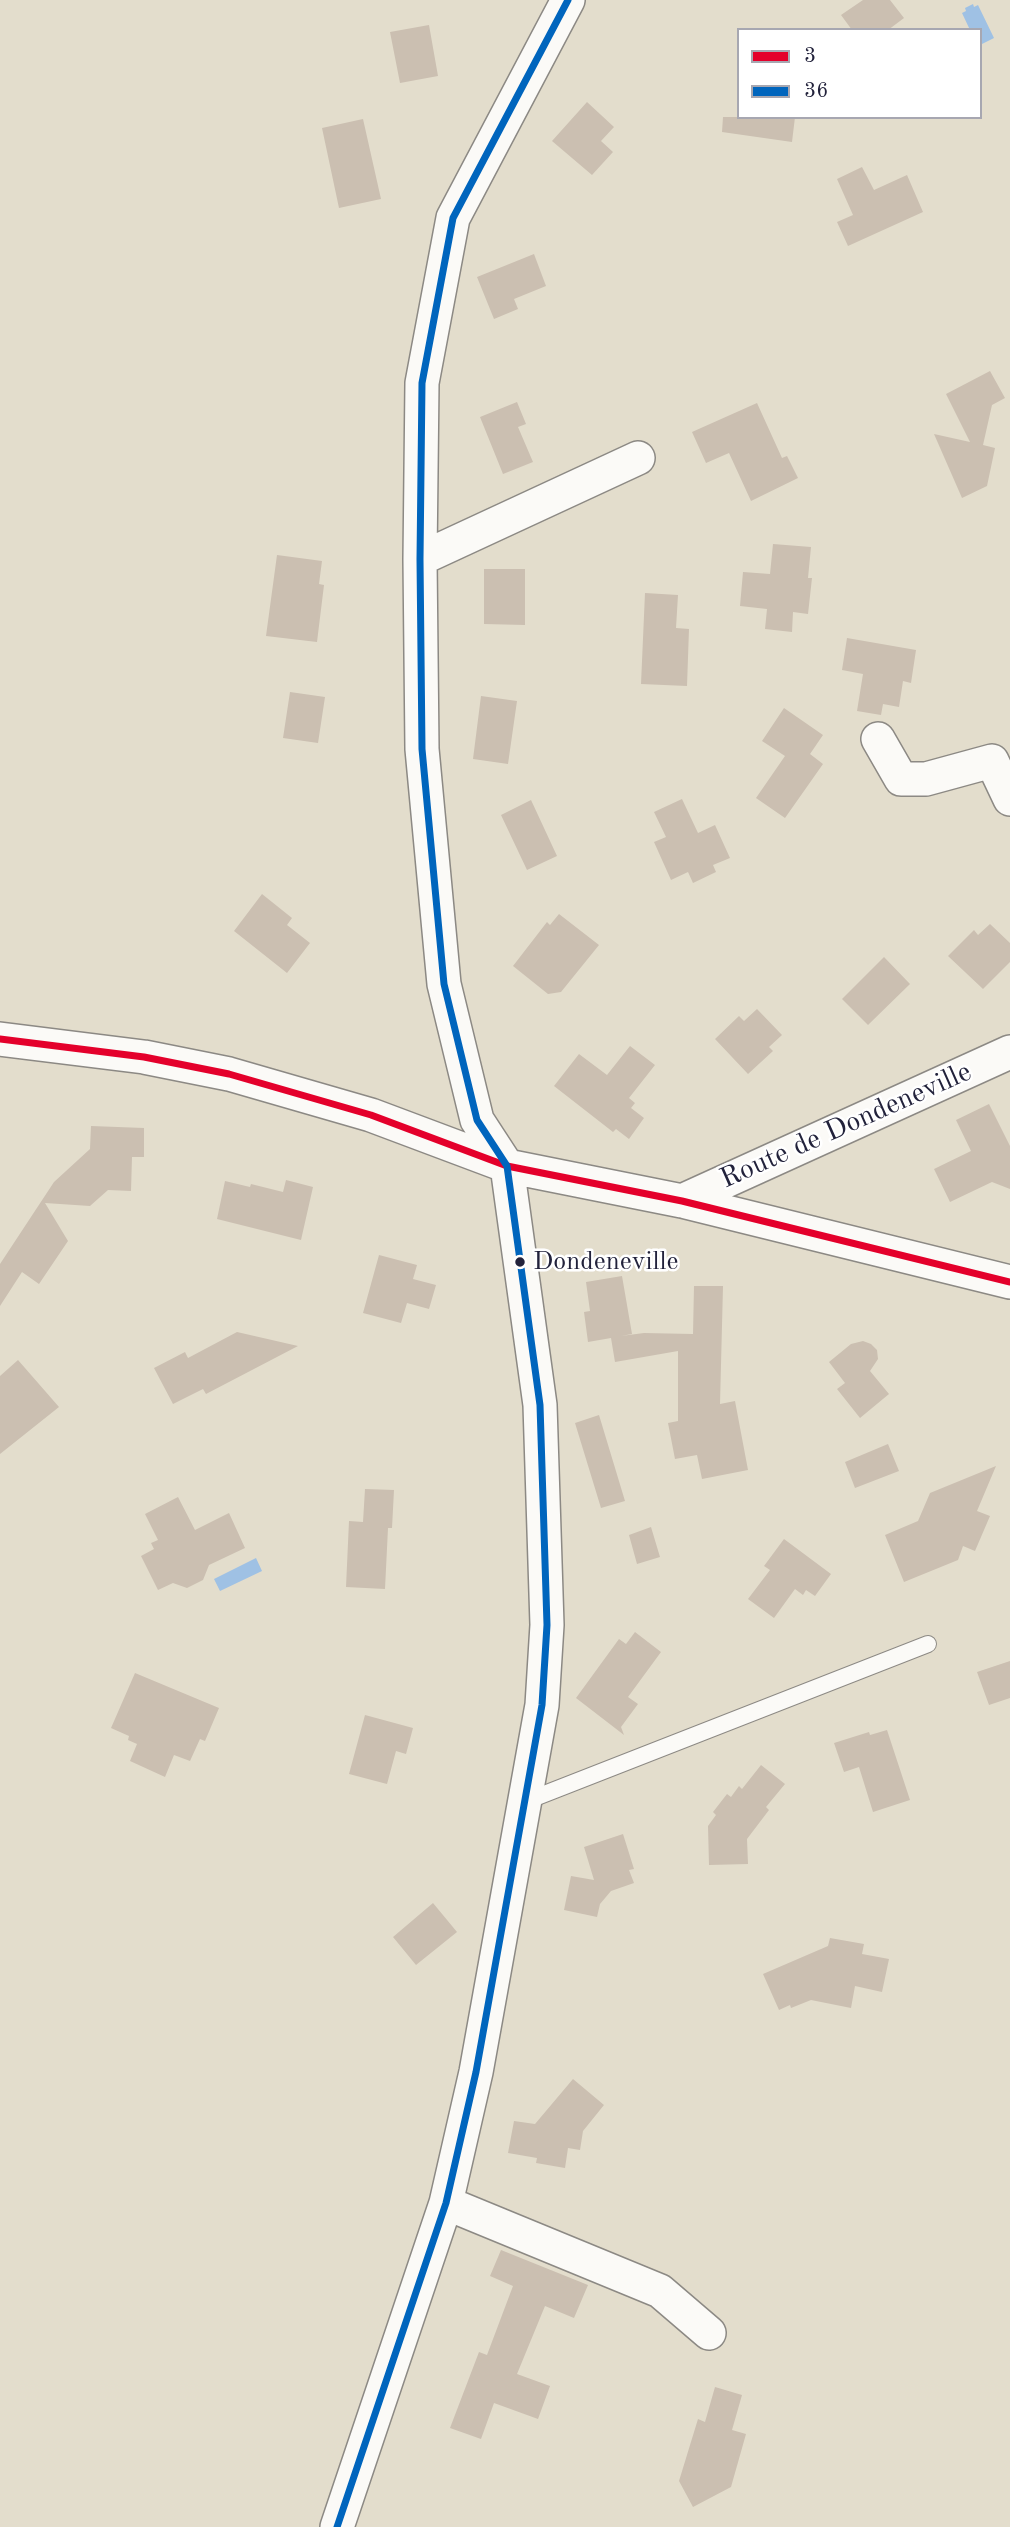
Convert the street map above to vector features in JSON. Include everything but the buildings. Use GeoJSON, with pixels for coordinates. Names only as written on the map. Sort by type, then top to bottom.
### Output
{"type":"FeatureCollection","features":[{"type":"Feature","properties":{"kind":"street"},"geometry":{"type":"LineString","coordinates":[[337,2527],[446,2203],[476,2071],[542,1705],[547,1625],[540,1405],[507,1166],[477,1120],[444,984],[422,749],[422,383],[453,218],[568,0]]}},
{"type":"Feature","properties":{"kind":"street"},"geometry":{"type":"LineString","coordinates":[[420,559],[638,458]]}},
{"type":"Feature","properties":{"kind":"street"},"geometry":{"type":"LineString","coordinates":[[878,739],[901,779],[926,779],[992,761],[1010,799]]}},
{"type":"Feature","properties":{"kind":"street"},"geometry":{"type":"LineString","coordinates":[[0,1039],[144,1057],[229,1074],[371,1115],[507,1166],[682,1200],[1010,1282]]}},
{"type":"Feature","properties":{"kind":"street","name":"Route de Dondeneville"},"geometry":{"type":"LineString","coordinates":[[682,1200],[1010,1052]]}},
{"type":"Feature","properties":{"kind":"street"},"geometry":{"type":"LineString","coordinates":[[446,2203],[660,2291],[709,2333]]}},
{"type":"Feature","properties":{"kind":"lane"},"geometry":{"type":"LineString","coordinates":[[524,1802],[928,1644]]}},
{"type":"Feature","properties":{"kind":"water"},"geometry":{"type":"Polygon","coordinates":[[[978,5],[994,38],[982,44],[982,28],[969,28],[962,13],[966,11],[965,8],[978,5]]]}},
{"type":"Feature","properties":{"kind":"water"},"geometry":{"type":"Polygon","coordinates":[[[256,1558],[262,1571],[220,1591],[214,1579],[256,1558]]]}},
{"type":"Feature","properties":{"kind":"transit line","name":"36"},"geometry":{"type":"LineString","coordinates":[[337,2527],[446,2203],[476,2072],[542,1705],[547,1625],[540,1405],[507,1166],[477,1120],[444,984],[422,749],[422,383],[453,218],[568,0]]}},
{"type":"Feature","properties":{"kind":"transit line","name":"3"},"geometry":{"type":"LineString","coordinates":[[0,1039],[144,1057],[229,1074],[371,1115],[507,1166],[682,1201],[1010,1282]]}},
{"type":"Feature","properties":{"kind":"place","name":"Dondeneville"},"geometry":{"type":"Point","coordinates":[520,1262]}}]}
